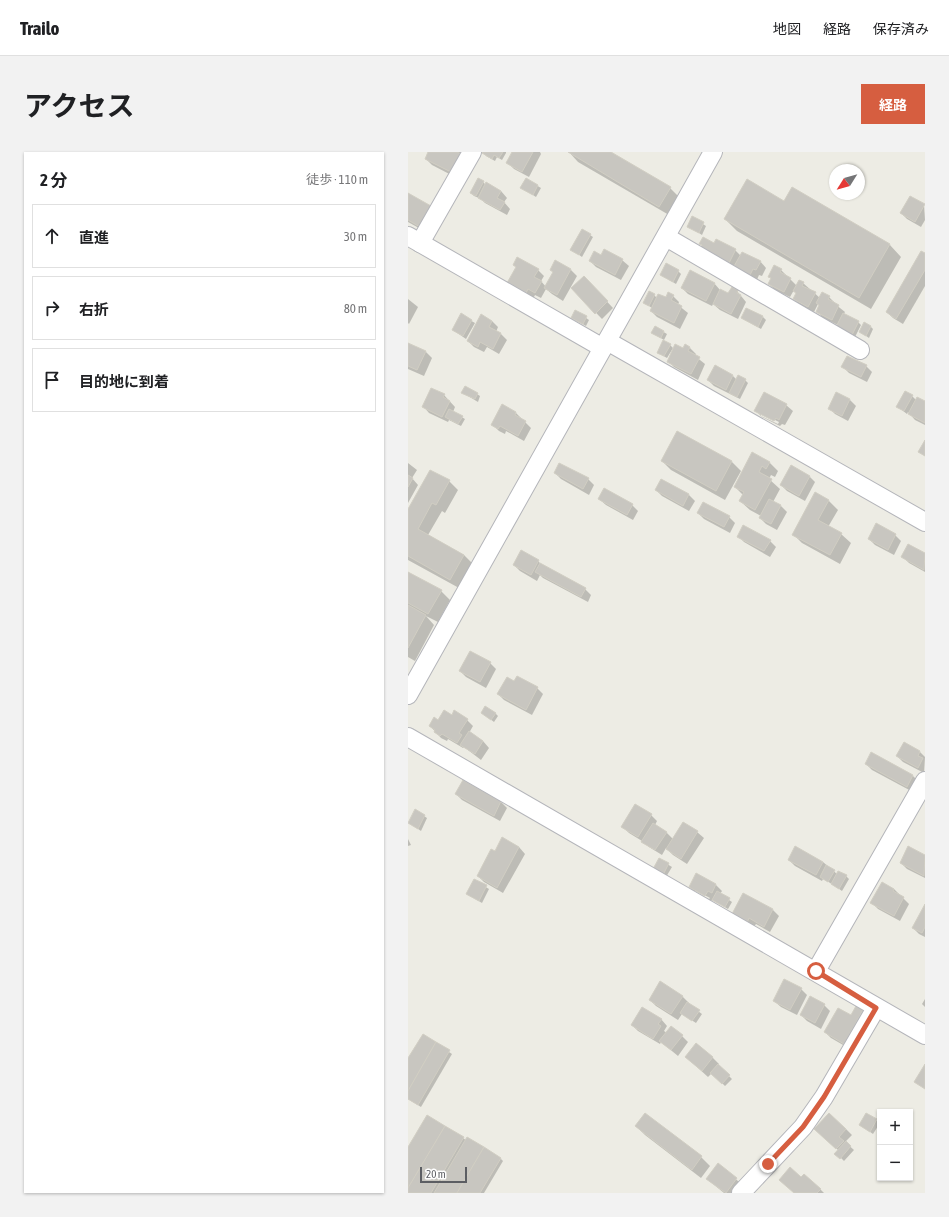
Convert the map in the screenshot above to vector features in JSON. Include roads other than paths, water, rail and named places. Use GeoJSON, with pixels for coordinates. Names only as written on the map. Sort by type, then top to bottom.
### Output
{"type":"FeatureCollection","features":[{"type":"Feature","properties":{"kind":"street"},"geometry":{"type":"LineString","coordinates":[[472,152],[414,240],[925,522]]}},
{"type":"Feature","properties":{"kind":"street"},"geometry":{"type":"LineString","coordinates":[[408,695],[713,152]]}},
{"type":"Feature","properties":{"kind":"street"},"geometry":{"type":"LineString","coordinates":[[666,237],[860,350]]}},
{"type":"Feature","properties":{"kind":"street"},"geometry":{"type":"LineString","coordinates":[[408,737],[925,1035]]}},
{"type":"Feature","properties":{"kind":"street"},"geometry":{"type":"LineString","coordinates":[[816,971],[925,781]]}},
{"type":"Feature","properties":{"kind":"street"},"geometry":{"type":"LineString","coordinates":[[742,1193],[807,1121],[824,1097],[876,1008]]}}]}
